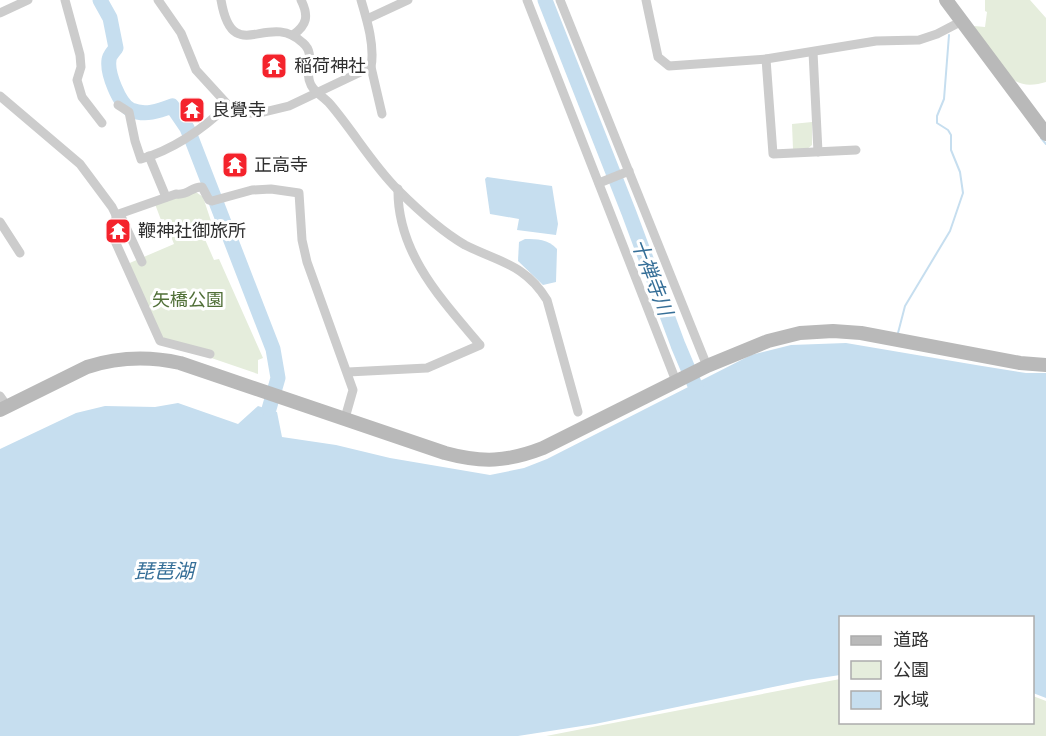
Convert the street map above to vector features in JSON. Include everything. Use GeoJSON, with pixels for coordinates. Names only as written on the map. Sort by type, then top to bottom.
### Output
{"type":"FeatureCollection","features":[{"type":"Feature","properties":{"kind":"street"},"geometry":{"type":"LineString","coordinates":[[0,13],[28,0]]}},
{"type":"Feature","properties":{"kind":"street"},"geometry":{"type":"LineString","coordinates":[[65,0],[80,55],[81,67],[77,80],[81,97],[102,123]]}},
{"type":"Feature","properties":{"kind":"street"},"geometry":{"type":"LineString","coordinates":[[158,0],[180,33],[196,70],[228,105],[248,113],[268,112],[289,106],[371,67]]}},
{"type":"Feature","properties":{"kind":"street"},"geometry":{"type":"LineString","coordinates":[[221,0],[229,26],[239,35],[279,30],[293,35],[309,48],[311,57],[307,75],[316,92],[330,103],[357,141],[398,189],[446,232],[466,245],[517,267],[539,287],[547,300],[578,412]]}},
{"type":"Feature","properties":{"kind":"street"},"geometry":{"type":"LineString","coordinates":[[293,35],[304,27],[306,22],[304,5],[301,0]]}},
{"type":"Feature","properties":{"kind":"street"},"geometry":{"type":"LineString","coordinates":[[361,0],[367,19],[371,67],[382,114]]}},
{"type":"Feature","properties":{"kind":"street"},"geometry":{"type":"LineString","coordinates":[[367,19],[408,0]]}},
{"type":"Feature","properties":{"kind":"street"},"geometry":{"type":"LineString","coordinates":[[527,0],[678,380]]}},
{"type":"Feature","properties":{"kind":"street"},"geometry":{"type":"LineString","coordinates":[[560,0],[706,367]]}},
{"type":"Feature","properties":{"kind":"street"},"geometry":{"type":"LineString","coordinates":[[646,0],[658,57],[669,66],[766,59],[876,41],[919,40],[962,21]]}},
{"type":"Feature","properties":{"kind":"street"},"geometry":{"type":"LineString","coordinates":[[947,1],[1046,134]]}},
{"type":"Feature","properties":{"kind":"street"},"geometry":{"type":"LineString","coordinates":[[813,52],[818,152]]}},
{"type":"Feature","properties":{"kind":"street"},"geometry":{"type":"LineString","coordinates":[[766,59],[773,154],[856,150]]}},
{"type":"Feature","properties":{"kind":"street"},"geometry":{"type":"LineString","coordinates":[[0,96],[80,164],[118,215],[142,262]]}},
{"type":"Feature","properties":{"kind":"street"},"geometry":{"type":"LineString","coordinates":[[118,105],[129,112],[141,159],[191,136],[207,125],[228,105]]}},
{"type":"Feature","properties":{"kind":"street"},"geometry":{"type":"LineString","coordinates":[[149,156],[166,197]]}},
{"type":"Feature","properties":{"kind":"street"},"geometry":{"type":"LineString","coordinates":[[601,182],[627,172]]}},
{"type":"Feature","properties":{"kind":"street"},"geometry":{"type":"LineString","coordinates":[[118,215],[166,197],[183,195],[198,187],[202,187],[206,197],[215,200],[252,190],[271,189],[299,193],[302,240],[308,262],[353,390],[345,418]]}},
{"type":"Feature","properties":{"kind":"street"},"geometry":{"type":"LineString","coordinates":[[348,372],[427,368],[480,345],[432,287],[419,267],[400,217],[398,189]]}},
{"type":"Feature","properties":{"kind":"street"},"geometry":{"type":"LineString","coordinates":[[118,215],[115,241],[159,341],[210,354]]}},
{"type":"Feature","properties":{"kind":"street"},"geometry":{"type":"LineString","coordinates":[[0,222],[20,253]]}},
{"type":"Feature","properties":{"kind":"street"},"geometry":{"type":"LineString","coordinates":[[2,404],[87,367],[113,360],[152,358],[180,363],[445,453],[469,459],[492,460],[520,457],[543,448],[706,367],[768,340],[800,333],[833,331],[861,333],[1020,363],[1046,365]]}},
{"type":"Feature","properties":{"kind":"green space"},"geometry":{"type":"Polygon","coordinates":[[[985,0],[1030,0],[1046,18],[1046,82],[1021,84],[1014,80],[999,63],[974,26],[985,27],[987,12],[985,11],[985,0]]]}},
{"type":"Feature","properties":{"kind":"green space"},"geometry":{"type":"Polygon","coordinates":[[[812,122],[812,145],[806,150],[793,149],[792,124],[812,122]]]}},
{"type":"Feature","properties":{"kind":"green space","name":"矢橋公園"},"geometry":{"type":"Polygon","coordinates":[[[196,192],[203,197],[211,221],[216,219],[200,228],[214,260],[219,259],[263,358],[258,360],[258,374],[185,349],[158,344],[125,265],[174,244],[155,204],[196,192]]]}},
{"type":"Feature","properties":{"kind":"green space"},"geometry":{"type":"Polygon","coordinates":[[[839,679],[839,724],[1034,724],[1034,696],[1046,701],[1046,736],[546,736],[839,679]]]}},
{"type":"Feature","properties":{"kind":"water"},"geometry":{"type":"Polygon","coordinates":[[[487,177],[552,186],[558,224],[556,235],[517,230],[519,219],[490,214],[485,179],[487,177]]]}},
{"type":"Feature","properties":{"kind":"water"},"geometry":{"type":"Polygon","coordinates":[[[525,239],[546,241],[557,249],[556,282],[543,285],[518,261],[519,242],[525,239]]]}},
{"type":"Feature","properties":{"kind":"water","name":"琵琶湖"},"geometry":{"type":"Polygon","coordinates":[[[846,343],[1026,373],[1046,373],[1046,698],[1034,693],[1034,616],[839,616],[839,675],[595,724],[518,736],[0,736],[0,449],[76,413],[105,406],[155,407],[178,403],[238,424],[258,406],[277,412],[282,437],[336,445],[390,458],[490,475],[524,468],[547,459],[751,355],[791,345],[846,343]]]}},
{"type":"Feature","properties":{"kind":"waterway"},"geometry":{"type":"LineString","coordinates":[[100,0],[110,18],[116,48],[110,57],[109,66],[115,88],[122,101],[131,110],[141,113],[172,106],[192,140],[273,349],[278,378],[269,409]]}},
{"type":"Feature","properties":{"kind":"waterway","name":"十禅寺川"},"geometry":{"type":"LineString","coordinates":[[545,0],[702,402]]}},
{"type":"Feature","properties":{"kind":"waterway"},"geometry":{"type":"LineString","coordinates":[[898,333],[905,306],[950,231],[963,193],[960,172],[951,150],[951,135],[948,130],[937,123],[937,116],[944,99],[949,35]]}},
{"type":"Feature","properties":{"kind":"waterway"},"geometry":{"type":"LineString","coordinates":[[1041,138],[1046,144]]}},
{"type":"Feature","properties":{"kind":"place","name":"稲荷神社"},"geometry":{"type":"Point","coordinates":[274,66]}},
{"type":"Feature","properties":{"kind":"place","name":"良覺寺"},"geometry":{"type":"Point","coordinates":[192,110]}},
{"type":"Feature","properties":{"kind":"place","name":"正高寺"},"geometry":{"type":"Point","coordinates":[235,165]}},
{"type":"Feature","properties":{"kind":"place","name":"鞭神社御旅所"},"geometry":{"type":"Point","coordinates":[118,231]}}]}
